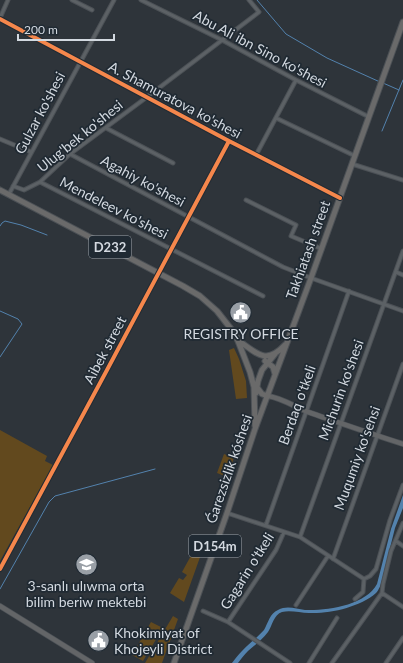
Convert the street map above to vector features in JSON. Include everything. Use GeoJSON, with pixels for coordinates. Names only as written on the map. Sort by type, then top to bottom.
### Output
{"type":"FeatureCollection","features":[{"type":"Feature","properties":{"kind":"main road","name":"Takhiatash street"},"geometry":{"type":"LineString","coordinates":[[268,396],[403,22]]}},
{"type":"Feature","properties":{"kind":"main road","name":"D232"},"geometry":{"type":"LineString","coordinates":[[0,190],[159,272],[200,296],[216,311],[235,334],[238,341],[254,387],[255,428]]}},
{"type":"Feature","properties":{"kind":"main road"},"geometry":{"type":"LineString","coordinates":[[238,341],[273,367],[275,374]]}},
{"type":"Feature","properties":{"kind":"main road"},"geometry":{"type":"LineString","coordinates":[[255,403],[257,387],[262,370],[275,354],[287,343]]}},
{"type":"Feature","properties":{"kind":"main road"},"geometry":{"type":"LineString","coordinates":[[256,354],[264,356],[275,354]]}},
{"type":"Feature","properties":{"kind":"main road","name":"D232"},"geometry":{"type":"LineString","coordinates":[[251,376],[262,394],[268,396]]}},
{"type":"Feature","properties":{"kind":"main road","name":"Ǵarezsizlik kóshesi"},"geometry":{"type":"LineString","coordinates":[[174,663],[227,513],[255,428],[268,396]]}},
{"type":"Feature","properties":{"kind":"street"},"geometry":{"type":"LineString","coordinates":[[0,19],[8,0]]}},
{"type":"Feature","properties":{"kind":"street"},"geometry":{"type":"LineString","coordinates":[[72,0],[92,10]]}},
{"type":"Feature","properties":{"kind":"street","name":"Gulzar ko'shesi"},"geometry":{"type":"LineString","coordinates":[[8,194],[114,0]]}},
{"type":"Feature","properties":{"kind":"street","name":"Abu Ali ibn Sino ko'shesi"},"geometry":{"type":"LineString","coordinates":[[141,0],[222,40],[369,117]]}},
{"type":"Feature","properties":{"kind":"street","name":"Ulug'bek ko'shesi"},"geometry":{"type":"LineString","coordinates":[[13,186],[24,190],[40,182],[70,154],[259,12],[249,0]]}},
{"type":"Feature","properties":{"kind":"street","name":"A. Shamuratova ko'shesi"},"geometry":{"type":"LineString","coordinates":[[0,19],[228,141],[340,198]]}},
{"type":"Feature","properties":{"kind":"street"},"geometry":{"type":"LineString","coordinates":[[256,155],[296,80]]}},
{"type":"Feature","properties":{"kind":"street"},"geometry":{"type":"LineString","coordinates":[[276,118],[355,156]]}},
{"type":"Feature","properties":{"kind":"street"},"geometry":{"type":"LineString","coordinates":[[106,128],[173,163]]}},
{"type":"Feature","properties":{"kind":"street"},"geometry":{"type":"LineString","coordinates":[[0,139],[31,152]]}},
{"type":"Feature","properties":{"kind":"street","name":"Aibek street"},"geometry":{"type":"LineString","coordinates":[[0,569],[228,141]]}},
{"type":"Feature","properties":{"kind":"street","name":"Agahiy ko'shesi"},"geometry":{"type":"LineString","coordinates":[[70,154],[283,267],[403,311]]}},
{"type":"Feature","properties":{"kind":"street"},"geometry":{"type":"LineString","coordinates":[[352,164],[403,180]]}},
{"type":"Feature","properties":{"kind":"street","name":"Mendeleev ko'shesi"},"geometry":{"type":"LineString","coordinates":[[40,182],[263,296]]}},
{"type":"Feature","properties":{"kind":"street"},"geometry":{"type":"LineString","coordinates":[[246,200],[296,225],[291,236],[322,249]]}},
{"type":"Feature","properties":{"kind":"street","name":"Michurin ko'shesi"},"geometry":{"type":"LineString","coordinates":[[300,537],[403,251]]}},
{"type":"Feature","properties":{"kind":"street"},"geometry":{"type":"LineString","coordinates":[[396,272],[403,275]]}},
{"type":"Feature","properties":{"kind":"street","name":"Berdaq o'tkeli"},"geometry":{"type":"LineString","coordinates":[[266,526],[349,292]]}},
{"type":"Feature","properties":{"kind":"street","name":"Muqumiy ko'sehsi"},"geometry":{"type":"LineString","coordinates":[[333,559],[403,364]]}},
{"type":"Feature","properties":{"kind":"street"},"geometry":{"type":"LineString","coordinates":[[268,396],[274,397],[306,411],[403,444]]}},
{"type":"Feature","properties":{"kind":"street"},"geometry":{"type":"LineString","coordinates":[[364,579],[370,576],[376,569],[390,520],[403,485]]}},
{"type":"Feature","properties":{"kind":"street"},"geometry":{"type":"LineString","coordinates":[[227,513],[300,537],[364,579]]}},
{"type":"Feature","properties":{"kind":"street"},"geometry":{"type":"LineString","coordinates":[[332,663],[382,593],[392,551],[403,524]]}},
{"type":"Feature","properties":{"kind":"street","name":"Gagarin o'tkeli"},"geometry":{"type":"LineString","coordinates":[[228,622],[276,550],[284,532]]}},
{"type":"Feature","properties":{"kind":"street"},"geometry":{"type":"LineString","coordinates":[[396,541],[403,546]]}},
{"type":"Feature","properties":{"kind":"street"},"geometry":{"type":"LineString","coordinates":[[296,605],[328,556]]}},
{"type":"Feature","properties":{"kind":"street"},"geometry":{"type":"LineString","coordinates":[[355,599],[363,592],[364,579]]}},
{"type":"Feature","properties":{"kind":"street"},"geometry":{"type":"LineString","coordinates":[[382,593],[403,607]]}},
{"type":"Feature","properties":{"kind":"street"},"geometry":{"type":"LineString","coordinates":[[0,606],[92,663]]}},
{"type":"Feature","properties":{"kind":"street"},"geometry":{"type":"LineString","coordinates":[[203,610],[228,622],[290,663]]}},
{"type":"Feature","properties":{"kind":"street"},"geometry":{"type":"LineString","coordinates":[[309,663],[337,618]]}},
{"type":"Feature","properties":{"kind":"street"},"geometry":{"type":"LineString","coordinates":[[386,663],[403,638]]}},
{"type":"Feature","properties":{"kind":"shaded area"},"geometry":{"type":"Polygon","coordinates":[[[234,348],[246,381],[247,398],[236,399],[229,350],[234,348]]]}},
{"type":"Feature","properties":{"kind":"shaded area"},"geometry":{"type":"Polygon","coordinates":[[[0,430],[47,456],[45,461],[53,465],[0,561],[0,430]]]}},
{"type":"Feature","properties":{"kind":"shaded area"},"geometry":{"type":"Polygon","coordinates":[[[224,454],[234,458],[227,477],[217,473],[224,454]]]}},
{"type":"Feature","properties":{"kind":"shaded area"},"geometry":{"type":"Polygon","coordinates":[[[198,543],[204,546],[184,602],[170,593],[179,578],[183,580],[187,575],[182,572],[198,543]]]}},
{"type":"Feature","properties":{"kind":"shaded area"},"geometry":{"type":"Polygon","coordinates":[[[173,616],[178,619],[162,663],[145,663],[173,616]]]}},
{"type":"Feature","properties":{"kind":"shaded area"},"geometry":{"type":"Polygon","coordinates":[[[151,622],[163,628],[143,661],[132,655],[151,622]]]}},
{"type":"Feature","properties":{"kind":"water"},"geometry":{"type":"Polygon","coordinates":[[[403,495],[403,508],[395,528],[381,583],[376,593],[353,606],[335,611],[306,613],[289,611],[279,613],[263,638],[248,651],[238,663],[232,663],[264,630],[275,611],[288,608],[314,610],[335,608],[355,602],[372,591],[377,584],[391,529],[403,495]]]}},
{"type":"Feature","properties":{"kind":"waterway"},"geometry":{"type":"LineString","coordinates":[[257,0],[286,34],[327,58],[380,82]]}},
{"type":"Feature","properties":{"kind":"waterway"},"geometry":{"type":"LineString","coordinates":[[382,131],[403,80]]}},
{"type":"Feature","properties":{"kind":"waterway"},"geometry":{"type":"LineString","coordinates":[[383,83],[399,90]]}},
{"type":"Feature","properties":{"kind":"waterway"},"geometry":{"type":"LineString","coordinates":[[0,226],[5,221],[21,225],[47,235]]}},
{"type":"Feature","properties":{"kind":"waterway"},"geometry":{"type":"LineString","coordinates":[[0,311],[18,319],[22,324],[0,357]]}},
{"type":"Feature","properties":{"kind":"waterway"},"geometry":{"type":"LineString","coordinates":[[0,589],[49,502],[55,496],[155,469]]}},
{"type":"Feature","properties":{"kind":"cycle path"},"geometry":{"type":"LineString","coordinates":[[0,19],[229,141],[340,198]]}},
{"type":"Feature","properties":{"kind":"cycle path"},"geometry":{"type":"LineString","coordinates":[[0,569],[229,141]]}},
{"type":"Feature","properties":{"kind":"place","name":"REGISTRY OFFICE"},"geometry":{"type":"Point","coordinates":[241,312]}},
{"type":"Feature","properties":{"kind":"place","name":"3-sanlı ulıwma orta bilim beriw mektebi"},"geometry":{"type":"Point","coordinates":[86,564]}},
{"type":"Feature","properties":{"kind":"place","name":"Khokimiyat of Khojeyli District"},"geometry":{"type":"Point","coordinates":[98,641]}}]}
